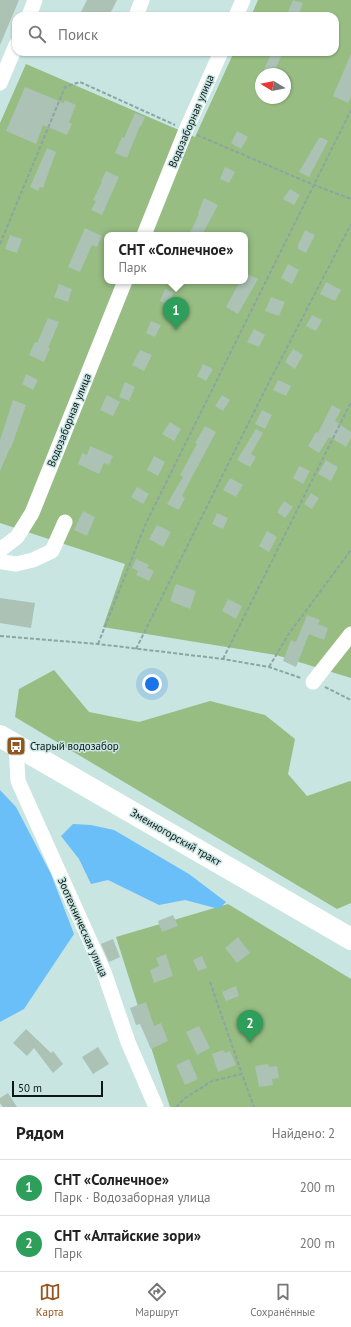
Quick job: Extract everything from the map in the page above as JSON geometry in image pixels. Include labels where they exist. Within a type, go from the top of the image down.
[{"type":"highway","name":"Змеиногорский тракт","points":[[8,741],[351,938]]},
{"type":"street","points":[[31,12],[36,0]]},
{"type":"street","points":[[138,12],[142,0]]},
{"type":"street","points":[[238,12],[243,0]]},
{"type":"street","points":[[2,75],[12,54]]},
{"type":"street","name":"Водозаборная улица","points":[[145,232],[186,130],[219,56]]},
{"type":"street","name":"Водозаборная улица","points":[[0,550],[17,537],[32,513],[124,284]]},
{"type":"street","points":[[0,559],[3,562],[16,564],[33,560],[52,551],[65,522]]},
{"type":"street","points":[[313,682],[351,634]]},
{"type":"street","name":"Зоотехническая улица","points":[[8,741],[18,781],[104,972],[128,1042],[156,1107]]},
{"type":"path","points":[[0,244],[65,87],[80,82],[186,130],[314,185],[351,199]]},
{"type":"path","points":[[98,644],[146,523],[351,110]]},
{"type":"path","points":[[136,649],[264,390],[351,224]]},
{"type":"path","points":[[223,659],[351,402]]},
{"type":"path","points":[[269,667],[288,635],[351,550]]},
{"type":"path","points":[[0,636],[98,644],[223,659],[269,667],[313,682],[351,700]]},
{"type":"path","points":[[210,982],[254,1107]]},
{"type":"path","points":[[176,1107],[185,1098],[212,1081],[242,1074]]},
{"type":"green space","points":[[258,0],[351,0],[351,678],[276,655],[103,627],[125,564],[0,523],[0,123],[26,64],[195,137],[232,56],[339,56],[339,12],[253,12]]},
{"type":"green space","points":[[54,670],[89,712],[139,722],[210,701],[265,715],[295,739],[288,774],[307,796],[350,781],[351,903],[337,909],[15,717],[19,689]]},
{"type":"green space","points":[[228,904],[351,979],[351,1107],[170,1107],[116,937]]},
{"type":"water","points":[[0,790],[16,807],[51,874],[74,934],[24,1009],[0,1022]]},
{"type":"water","points":[[73,824],[91,825],[114,830],[189,874],[226,902],[219,909],[185,900],[159,905],[108,880],[91,884],[79,859],[61,836]]},
{"type":"building","points":[[0,0],[19,0],[14,12],[12,12],[12,17],[0,45]]},
{"type":"building","points":[[87,0],[117,0],[111,12],[81,12]]},
{"type":"building","points":[[293,0],[303,3],[300,12],[288,12]]},
{"type":"building","points":[[351,54],[351,97],[348,103],[333,96]]},
{"type":"building","points":[[270,56],[281,56],[276,68],[265,68]]},
{"type":"building","points":[[25,87],[64,103],[65,100],[76,105],[69,122],[72,124],[67,135],[43,125],[36,144],[6,131]]},
{"type":"building","points":[[135,113],[145,117],[127,158],[115,153],[122,137],[124,138]]},
{"type":"building","points":[[237,131],[248,137],[241,149],[231,143]]},
{"type":"building","points":[[319,138],[323,138],[328,141],[309,177],[299,172]]},
{"type":"building","points":[[47,148],[56,152],[43,188],[40,187],[38,191],[30,187]]},
{"type":"building","points":[[225,167],[235,172],[229,183],[220,179]]},
{"type":"building","points":[[106,171],[119,177],[102,215],[91,210],[96,201],[93,200]]},
{"type":"building","points":[[290,189],[300,195],[294,205],[283,199]]},
{"type":"building","points":[[204,198],[218,205],[204,232],[190,232],[199,214],[198,213]]},
{"type":"building","points":[[85,228],[102,236],[97,247],[92,245],[80,272],[68,267]]},
{"type":"building","points":[[305,230],[315,235],[306,253],[298,249],[298,245]]},
{"type":"building","points":[[10,235],[22,239],[17,253],[5,249]]},
{"type":"building","points":[[288,264],[299,270],[292,284],[281,278]]},
{"type":"building","points":[[248,274],[258,279],[238,314],[226,307],[238,284],[248,284]]},
{"type":"building","points":[[326,282],[341,290],[335,301],[320,294]]},
{"type":"building","points":[[59,284],[72,289],[68,302],[54,297]]},
{"type":"building","points":[[165,289],[174,292],[169,305],[160,301]]},
{"type":"building","points":[[271,297],[285,302],[279,316],[265,311]]},
{"type":"building","points":[[312,315],[322,320],[316,331],[306,326]]},
{"type":"building","points":[[48,318],[59,322],[44,362],[29,355],[35,342],[37,343]]},
{"type":"building","points":[[151,321],[161,325],[155,337],[146,333]]},
{"type":"building","points":[[254,329],[265,335],[259,347],[247,342]]},
{"type":"building","points":[[293,349],[303,355],[295,369],[285,362]]},
{"type":"building","points":[[140,350],[152,355],[144,371],[132,365]]},
{"type":"building","points":[[203,364],[213,369],[206,381],[197,376]]},
{"type":"building","points":[[26,374],[38,380],[33,390],[22,384]]},
{"type":"building","points":[[278,380],[291,386],[286,396],[273,390]]},
{"type":"building","points":[[125,382],[135,387],[129,401],[119,397]]},
{"type":"building","points":[[107,395],[120,402],[113,416],[100,410]]},
{"type":"building","points":[[222,395],[230,400],[223,411],[215,406]]},
{"type":"building","points":[[13,400],[26,405],[11,448],[0,471],[0,440]]},
{"type":"building","points":[[332,405],[341,410],[335,421],[351,432],[351,438],[346,447],[329,437],[319,453],[308,446],[316,432],[318,433]]},
{"type":"building","points":[[262,410],[272,415],[265,429],[255,424]]},
{"type":"building","points":[[170,422],[181,429],[174,441],[162,434]]},
{"type":"building","points":[[205,426],[216,432],[182,496],[185,498],[179,510],[167,504],[183,477],[180,475]]},
{"type":"building","points":[[256,429],[263,433],[251,454],[256,457],[250,467],[237,460]]},
{"type":"building","points":[[90,446],[113,456],[109,465],[104,463],[99,474],[78,464],[82,453],[87,455]]},
{"type":"building","points":[[154,456],[165,462],[158,476],[147,470]]},
{"type":"building","points":[[326,460],[338,467],[331,481],[318,474]]},
{"type":"building","points":[[299,466],[310,471],[303,484],[293,478]]},
{"type":"building","points":[[230,478],[243,485],[236,497],[223,490]]},
{"type":"building","points":[[137,487],[149,494],[143,504],[131,497]]},
{"type":"building","points":[[311,493],[319,498],[312,509],[304,504]]},
{"type":"building","points":[[284,501],[293,507],[285,518],[277,512]]},
{"type":"building","points":[[83,511],[95,517],[87,536],[74,530]]},
{"type":"building","points":[[217,513],[228,518],[223,529],[212,524]]},
{"type":"building","points":[[157,525],[171,532],[163,547],[149,539]]},
{"type":"building","points":[[267,531],[277,537],[269,552],[259,546]]},
{"type":"building","points":[[136,559],[149,565],[147,568],[154,571],[149,581],[136,575],[138,571],[132,568]]},
{"type":"building","points":[[176,584],[196,591],[190,609],[170,601]]},
{"type":"building","points":[[0,598],[35,603],[31,628],[0,623]]},
{"type":"building","points":[[228,599],[242,606],[236,619],[222,611]]},
{"type":"building","points":[[307,615],[320,620],[318,624],[328,628],[324,640],[309,634],[296,667],[283,661],[291,640],[296,642]]},
{"type":"building","points":[[173,915],[178,926],[162,932],[158,921]]},
{"type":"building","points":[[238,937],[250,953],[237,963],[225,948]]},
{"type":"building","points":[[113,939],[120,957],[109,962],[101,944]]},
{"type":"building","points":[[166,954],[173,976],[154,983],[150,970],[159,966],[156,958]]},
{"type":"building","points":[[202,956],[207,968],[198,971],[193,960]]},
{"type":"building","points":[[236,986],[239,996],[226,1001],[222,992]]},
{"type":"building","points":[[146,1002],[154,1026],[161,1023],[168,1041],[151,1049],[140,1024],[136,1025],[130,1008]]},
{"type":"building","points":[[199,1026],[210,1048],[197,1055],[186,1032]]},
{"type":"building","points":[[26,1029],[51,1053],[53,1051],[63,1064],[53,1073],[34,1048],[27,1056],[13,1043]]},
{"type":"building","points":[[98,1047],[109,1064],[93,1074],[82,1057]]},
{"type":"building","points":[[223,1050],[225,1053],[230,1051],[236,1065],[218,1072],[212,1054]]},
{"type":"building","points":[[189,1059],[198,1079],[185,1085],[176,1065]]},
{"type":"building","points":[[268,1064],[269,1067],[277,1066],[279,1078],[272,1079],[273,1085],[259,1087],[255,1066]]},
{"type":"building","points":[[8,1093],[17,1107],[3,1107],[0,1103],[0,1098]]},
{"type":"place","name":"СНТ «Солнечное»","points":[[176,330]]},
{"type":"place","name":"Старый водозабор","points":[[16,746]]},
{"type":"place","name":"СНТ «Алтайские зори»","points":[[250,1043]]}]
